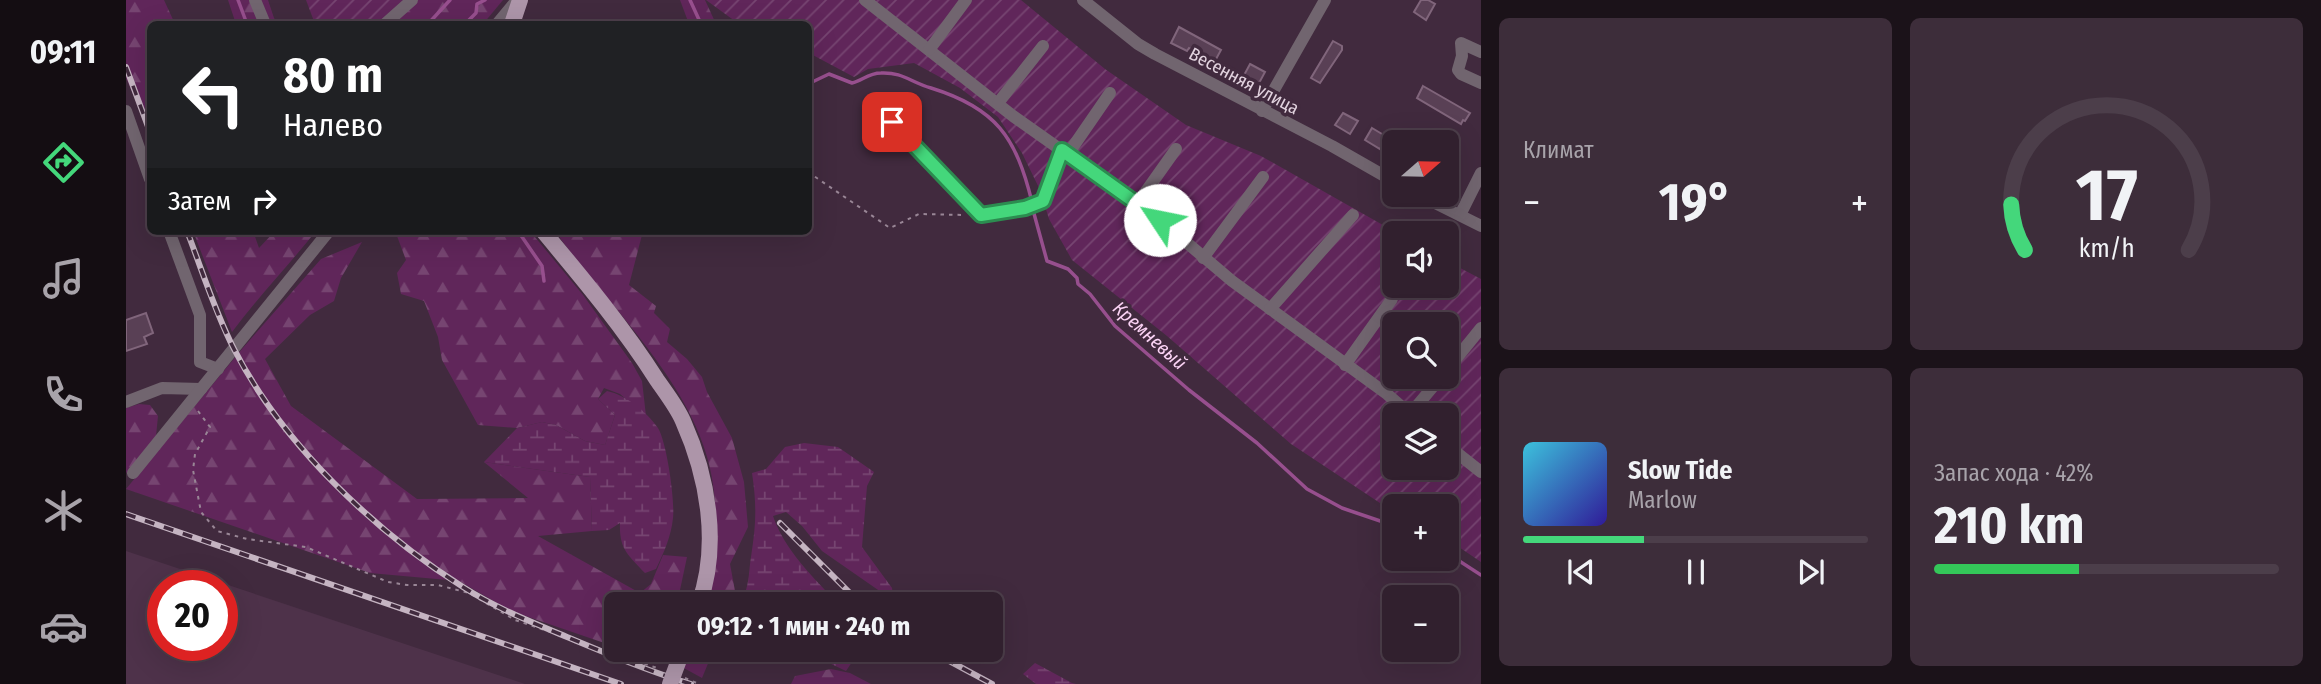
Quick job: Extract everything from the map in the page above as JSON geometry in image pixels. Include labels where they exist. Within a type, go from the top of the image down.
[{"type":"main road","points":[[513,21],[518,0]]},
{"type":"main road","points":[[546,235],[642,356],[683,420],[706,491],[710,539],[703,592]]},
{"type":"street","points":[[255,0],[264,21]]},
{"type":"street","points":[[388,21],[412,0]]},
{"type":"street","points":[[500,21],[518,0]]},
{"type":"street","points":[[865,0],[998,103],[1160,220],[1203,258],[1395,403]]},
{"type":"street","points":[[929,50],[966,0]]},
{"type":"street","name":"Весенняя улица","points":[[1083,0],[1138,44],[1382,175]]},
{"type":"street","points":[[1262,111],[1325,0]]},
{"type":"street","points":[[1481,52],[1461,43],[1462,57],[1458,70],[1481,83]]},
{"type":"street","points":[[998,103],[1043,46]]},
{"type":"street","points":[[882,111],[981,215],[1025,208],[1043,201],[1065,152],[1110,93]]},
{"type":"street","points":[[126,110],[147,170]]},
{"type":"street","points":[[1137,204],[1176,149]]},
{"type":"street","points":[[1460,215],[1481,173]]},
{"type":"street","points":[[1203,258],[1263,177]]},
{"type":"street","points":[[1444,207],[1481,226]]},
{"type":"street","points":[[1270,309],[1353,215]]},
{"type":"street","points":[[170,235],[200,315],[200,362],[218,369]]},
{"type":"street","points":[[133,473],[327,235]]},
{"type":"street","points":[[1345,365],[1392,299]]},
{"type":"street","points":[[1459,355],[1481,328]]},
{"type":"street","points":[[126,402],[162,388],[201,389]]},
{"type":"street","points":[[1419,403],[1431,389]]},
{"type":"street","points":[[1459,454],[1481,471]]},
{"type":"path","points":[[812,175],[890,228],[919,214],[981,215]]},
{"type":"path","points":[[190,403],[211,427],[195,454],[193,470],[201,512],[217,531],[247,539],[306,547],[388,582],[438,585],[469,593],[515,620],[672,677],[699,684]]},
{"type":"shaded area","points":[[126,551],[183,570],[147,570],[147,661],[238,661],[238,588],[525,684],[126,684]]},
{"type":"green space","points":[[126,0],[164,0],[174,21],[147,21],[147,126],[126,78]]},
{"type":"green space","points":[[228,0],[268,0],[276,21],[235,21]]},
{"type":"green space","points":[[306,0],[392,0],[370,21],[314,21]]},
{"type":"green space","points":[[387,0],[503,0],[486,21],[362,21]]},
{"type":"green space","points":[[680,0],[705,0],[715,21],[688,21]]},
{"type":"green space","points":[[706,0],[1021,0],[1105,69],[1186,125],[1261,156],[1382,225],[1382,298],[1459,298],[1459,267],[1481,279],[1481,562],[1459,547],[1459,494],[1382,494],[1382,504],[1291,444],[1167,336],[1072,260],[1049,219],[1040,190],[1022,153],[998,117],[960,88],[914,63],[868,69],[854,77],[812,55],[812,21],[735,21]]},
{"type":"green space","points":[[195,235],[254,235],[259,248],[271,235],[313,235],[252,306],[232,332]]},
{"type":"green space","points":[[533,235],[583,295],[632,363],[642,381],[646,416],[620,394],[604,388],[598,399],[615,415],[605,445],[585,441],[556,425],[542,422],[517,428],[478,425],[442,360],[438,337],[424,301],[401,294],[397,273],[406,260],[397,236]]},
{"type":"green space","points":[[558,235],[642,235],[629,285],[656,306],[654,313],[670,329],[667,342],[687,359],[702,377],[707,392],[732,438],[744,482],[748,527],[730,564],[735,592],[706,592],[715,520],[714,492],[707,455],[693,420],[674,386],[627,321]]},
{"type":"green space","points":[[362,242],[341,278],[334,301],[310,315],[265,359],[291,406],[417,499],[528,498],[484,462],[590,477],[592,531],[538,536],[638,592],[604,592],[604,643],[511,611],[459,581],[370,573],[126,489],[321,259]]},
{"type":"green space","points":[[607,391],[629,400],[653,422],[661,435],[667,459],[673,499],[672,525],[656,569],[645,573],[623,546],[620,523],[609,530],[592,531],[590,477],[484,462],[517,428],[542,422],[556,425],[585,441],[605,445],[615,415],[598,399]]},
{"type":"green space","points":[[139,404],[150,405],[158,416],[156,436],[126,473],[126,408]]},
{"type":"green space","points":[[804,443],[838,447],[874,472],[867,486],[862,547],[893,592],[881,592],[822,551],[802,526],[786,512],[773,516],[784,540],[827,592],[745,592],[755,525],[752,473],[766,469],[785,447]]},
{"type":"green space","points":[[663,555],[687,557],[680,592],[641,592],[651,584]]},
{"type":"green space","points":[[684,662],[709,662],[702,678],[682,667]]},
{"type":"green space","points":[[827,662],[852,662],[846,671]]},
{"type":"green space","points":[[1035,663],[1076,684],[1036,684],[1023,674]]},
{"type":"green space","points":[[831,669],[850,673],[871,684],[791,684],[795,676]]},
{"type":"building","points":[[1421,0],[1435,4],[1426,20],[1414,12]]},
{"type":"building","points":[[1179,27],[1221,50],[1215,61],[1189,48],[1187,51],[1171,43]]},
{"type":"building","points":[[1333,41],[1342,46],[1342,50],[1320,83],[1311,78]]},
{"type":"building","points":[[1250,64],[1265,72],[1258,85],[1243,77]]},
{"type":"building","points":[[1423,86],[1470,113],[1465,121],[1461,124],[1417,98]]},
{"type":"building","points":[[1343,113],[1358,121],[1350,134],[1335,125]]},
{"type":"building","points":[[1372,128],[1382,134],[1380,149],[1365,140]]},
{"type":"building","points":[[146,313],[153,333],[144,337],[147,344],[126,351],[126,320]]},
{"type":"waterway","name":"Кремневый","points":[[238,0],[246,21]]},
{"type":"waterway","name":"Кремневый","points":[[431,21],[450,0]]},
{"type":"waterway","points":[[468,21],[476,13],[477,4],[485,0]]},
{"type":"waterway","name":"Кремневый","points":[[690,0],[700,21]]},
{"type":"waterway","name":"Кремневый","points":[[812,82],[829,74],[852,83],[872,74],[889,73],[972,105],[1000,128],[1010,143],[1019,160],[1032,202]]},
{"type":"waterway","name":"Кремневый","points":[[1033,210],[1047,261],[1068,269],[1115,326],[1189,390],[1257,443],[1307,489],[1342,508],[1382,522]]},
{"type":"waterway","points":[[521,235],[542,266],[544,281]]},
{"type":"waterway","name":"Кремневый","points":[[1459,561],[1481,575]]},
{"type":"railway","points":[[126,67],[147,124]]},
{"type":"railway","points":[[189,235],[221,320],[254,384],[304,451],[364,512],[430,565],[488,602],[613,656],[691,684]]},
{"type":"railway","points":[[126,514],[621,684]]},
{"type":"railway","points":[[780,523],[849,592]]},
{"type":"railway","points":[[951,662],[992,684]]},
{"type":"route","points":[[892,122],[981,215],[1025,208],[1043,201],[1062,150],[1160,220]]}]
